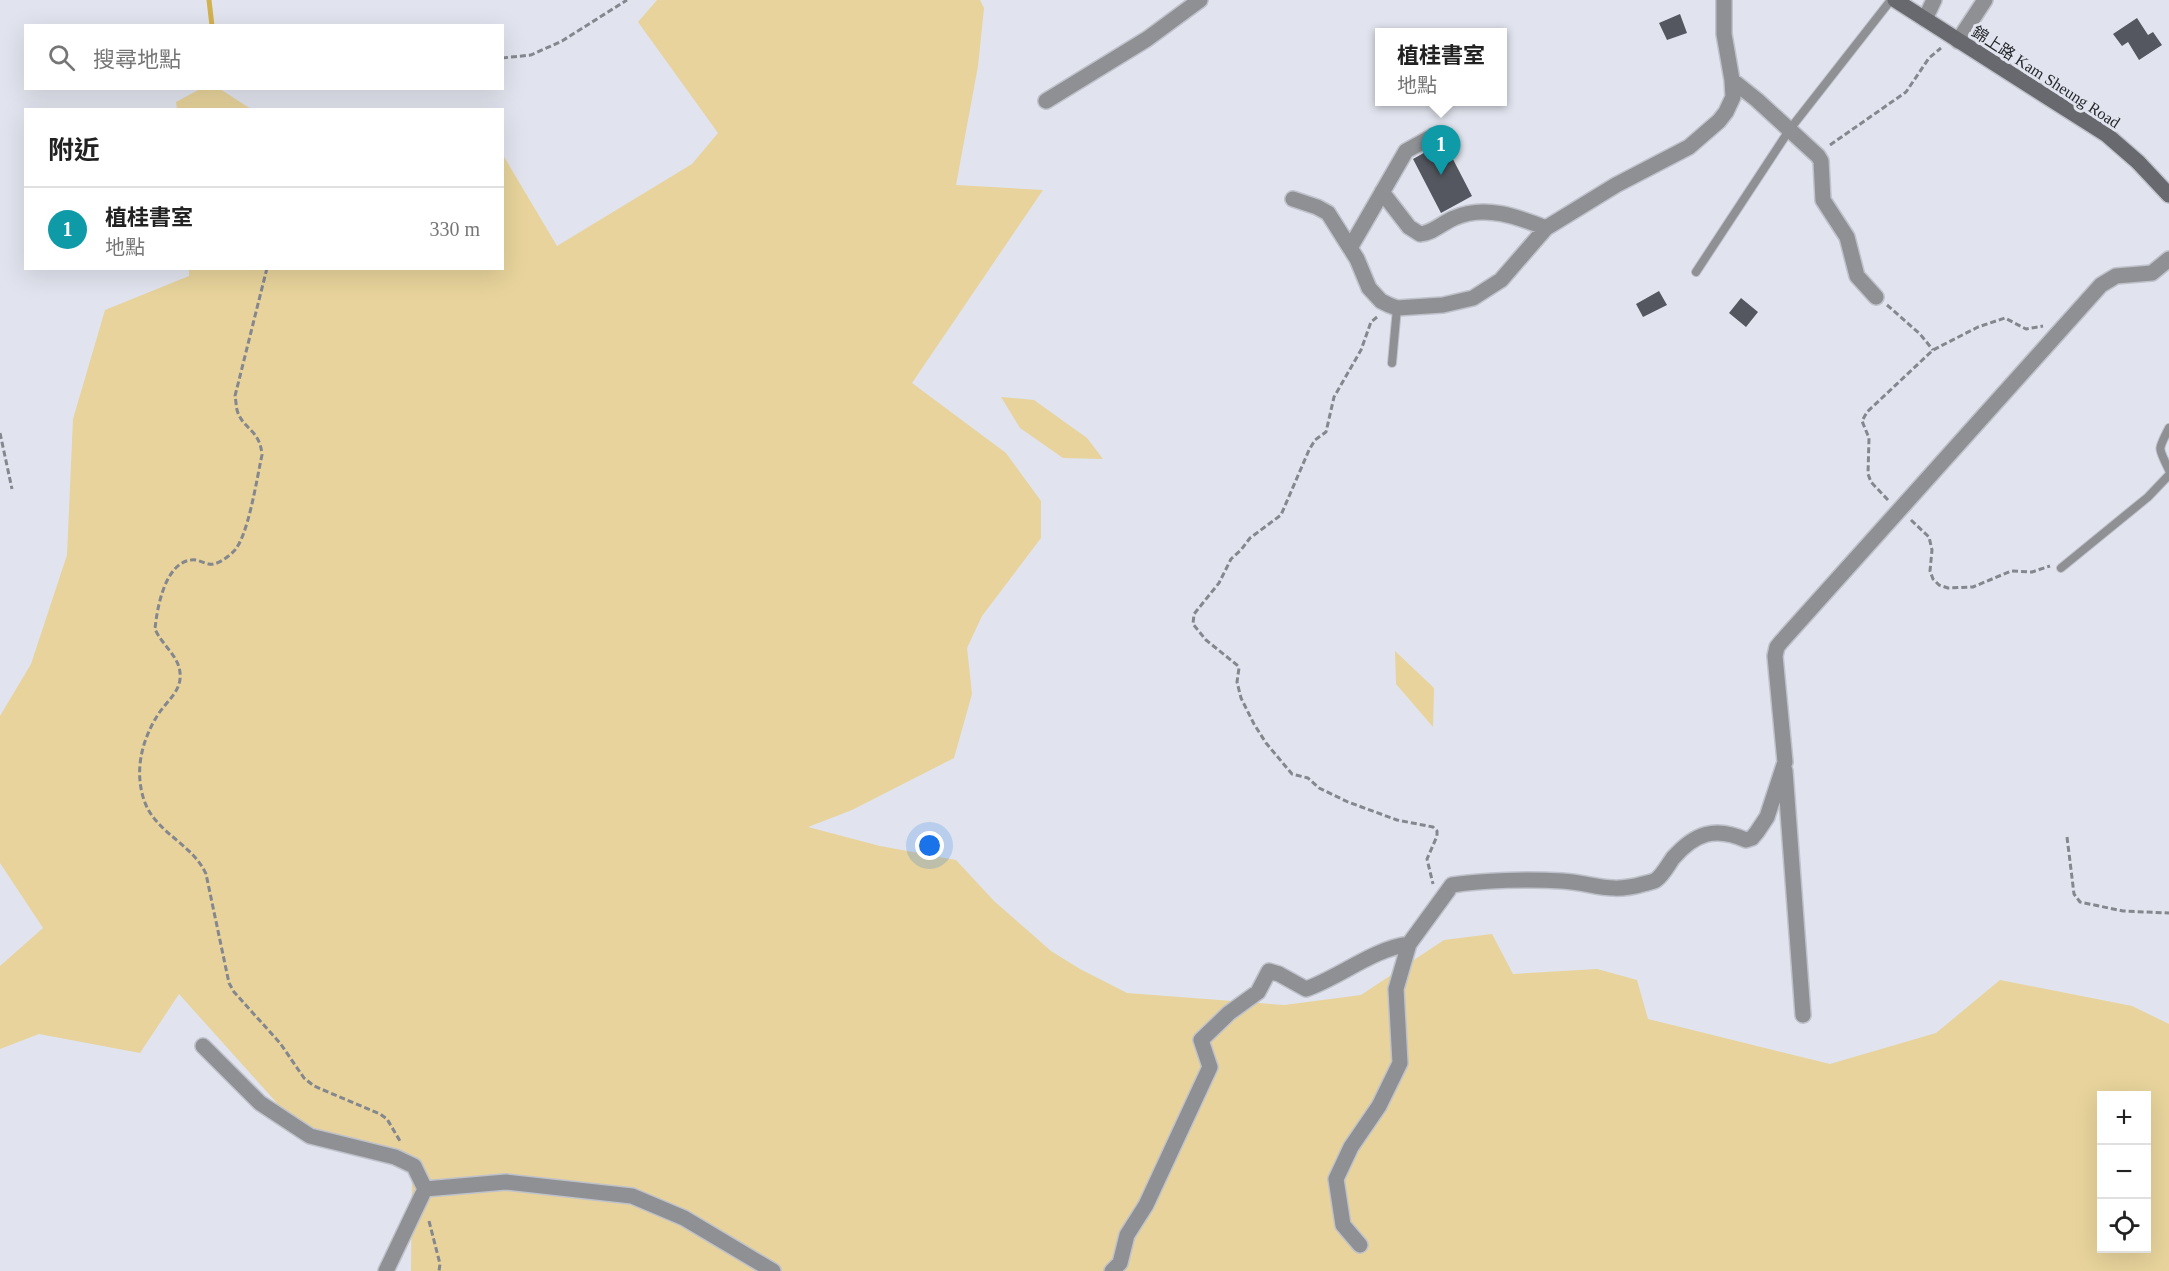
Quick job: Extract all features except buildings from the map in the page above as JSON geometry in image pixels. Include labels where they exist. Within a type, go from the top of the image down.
[{"type":"main road","name":"錦上路 Kam Sheung Road","points":[[1893,0],[2008,70],[2107,135],[2138,162],[2169,195]]},
{"type":"street","points":[[1046,101],[1146,39],[1200,0]]},
{"type":"street","points":[[1293,199],[1328,213],[1350,248],[1369,288],[1381,301],[1396,310],[1443,305],[1473,298],[1501,280],[1546,228],[1616,185],[1689,147],[1719,121],[1733,97],[1724,34],[1724,0]]},
{"type":"street","points":[[1925,19],[1934,0]]},
{"type":"street","points":[[1956,39],[1985,0]]},
{"type":"street","points":[[1732,80],[1790,129],[1821,161],[1823,200],[1847,237],[1857,276],[1876,297]]},
{"type":"street","points":[[1350,248],[1406,151],[1433,136]]},
{"type":"street","points":[[1382,192],[1409,227],[1420,234],[1430,232],[1454,218],[1481,212],[1522,219],[1546,228]]},
{"type":"street","points":[[1803,1015],[1775,656],[1777,647],[2101,285],[2116,276],[2152,273],[2169,259]]},
{"type":"street","points":[[1360,1245],[1343,1225],[1336,1179],[1351,1147],[1379,1106],[1400,1063],[1396,989],[1409,944],[1452,885],[1469,882],[1561,881],[1605,889],[1632,888],[1656,880],[1675,856],[1699,836],[1723,832],[1746,840],[1752,838],[1767,817],[1785,762]]},
{"type":"street","points":[[1112,1271],[1120,1263],[1127,1235],[1146,1205],[1210,1067],[1201,1040],[1229,1013],[1258,992],[1269,971],[1306,989],[1324,983],[1394,946],[1409,944]]},
{"type":"street","points":[[203,1046],[260,1103],[310,1136],[395,1157],[414,1166],[425,1189]]},
{"type":"street","points":[[425,1189],[506,1182],[632,1196],[684,1218],[773,1271]]},
{"type":"street","points":[[386,1271],[425,1189]]},
{"type":"lane","points":[[1696,272],[1790,129],[1893,0]]},
{"type":"lane","points":[[1392,363],[1396,310]]},
{"type":"lane","points":[[2169,428],[2160,446],[2161,455],[2169,470]]},
{"type":"lane","points":[[2061,568],[2148,497],[2169,475]]},
{"type":"path","points":[[504,58],[531,55],[562,41],[627,0]]},
{"type":"path","points":[[1821,161],[1823,151],[1827,147],[1906,92],[1929,58],[1956,39]]},
{"type":"path","points":[[267,270],[236,396],[237,410],[242,421],[257,435],[262,445],[262,455],[245,532],[234,552],[217,563],[210,565],[193,559],[186,561],[167,579],[155,629],[176,660],[180,672],[180,684],[146,735],[140,759],[140,781],[144,802],[152,817],[195,855],[202,865],[206,874],[229,983],[234,992],[265,1024],[304,1078],[314,1086],[387,1119],[414,1166]]},
{"type":"path","points":[[1876,297],[1920,333],[1933,350]]},
{"type":"path","points":[[1396,310],[1378,316],[1371,322],[1361,350],[1334,398],[1326,432],[1315,440],[1309,450],[1281,515],[1250,538],[1231,559],[1219,583],[1193,618],[1195,628],[1239,668],[1237,682],[1241,698],[1254,724],[1266,743],[1293,774],[1308,778],[1319,788],[1348,802],[1396,820],[1433,827],[1437,831],[1427,859],[1435,890],[1444,896]]},
{"type":"path","points":[[0,433],[12,489]]},
{"type":"path","points":[[2067,837],[2074,894],[2080,902],[2123,911],[2169,913]]},
{"type":"path","points":[[429,1220],[440,1264],[439,1271]]},
{"type":"shaded area","points":[[657,0],[980,0],[984,8],[978,66],[956,185],[1043,190],[912,383],[1006,453],[1041,501],[1041,538],[982,616],[967,648],[972,694],[954,758],[852,810],[808,827],[880,846],[956,860],[994,901],[1051,951],[1127,993],[1284,1005],[1361,995],[1444,940],[1492,934],[1513,974],[1597,969],[1637,980],[1648,1019],[1830,1064],[1936,1033],[2000,980],[2132,1006],[2169,1024],[2169,1271],[411,1271],[412,1173],[293,1121],[179,994],[140,1053],[39,1034],[0,1049],[0,966],[43,928],[0,863],[0,716],[31,664],[67,555],[73,419],[105,310],[189,276],[189,270],[504,270],[504,157],[557,246],[692,164],[718,133],[638,22]]},
{"type":"shaded area","points":[[198,90],[222,90],[249,108],[177,108],[176,102]]},
{"type":"shaded area","points":[[1001,397],[1034,400],[1087,438],[1103,459],[1063,458],[1020,428]]},
{"type":"shaded area","points":[[1395,651],[1434,688],[1433,727],[1396,684]]},
{"type":"waterway","points":[[209,0],[212,24]]},
{"type":"place","name":"植桂書室","points":[[1441,175]]}]
